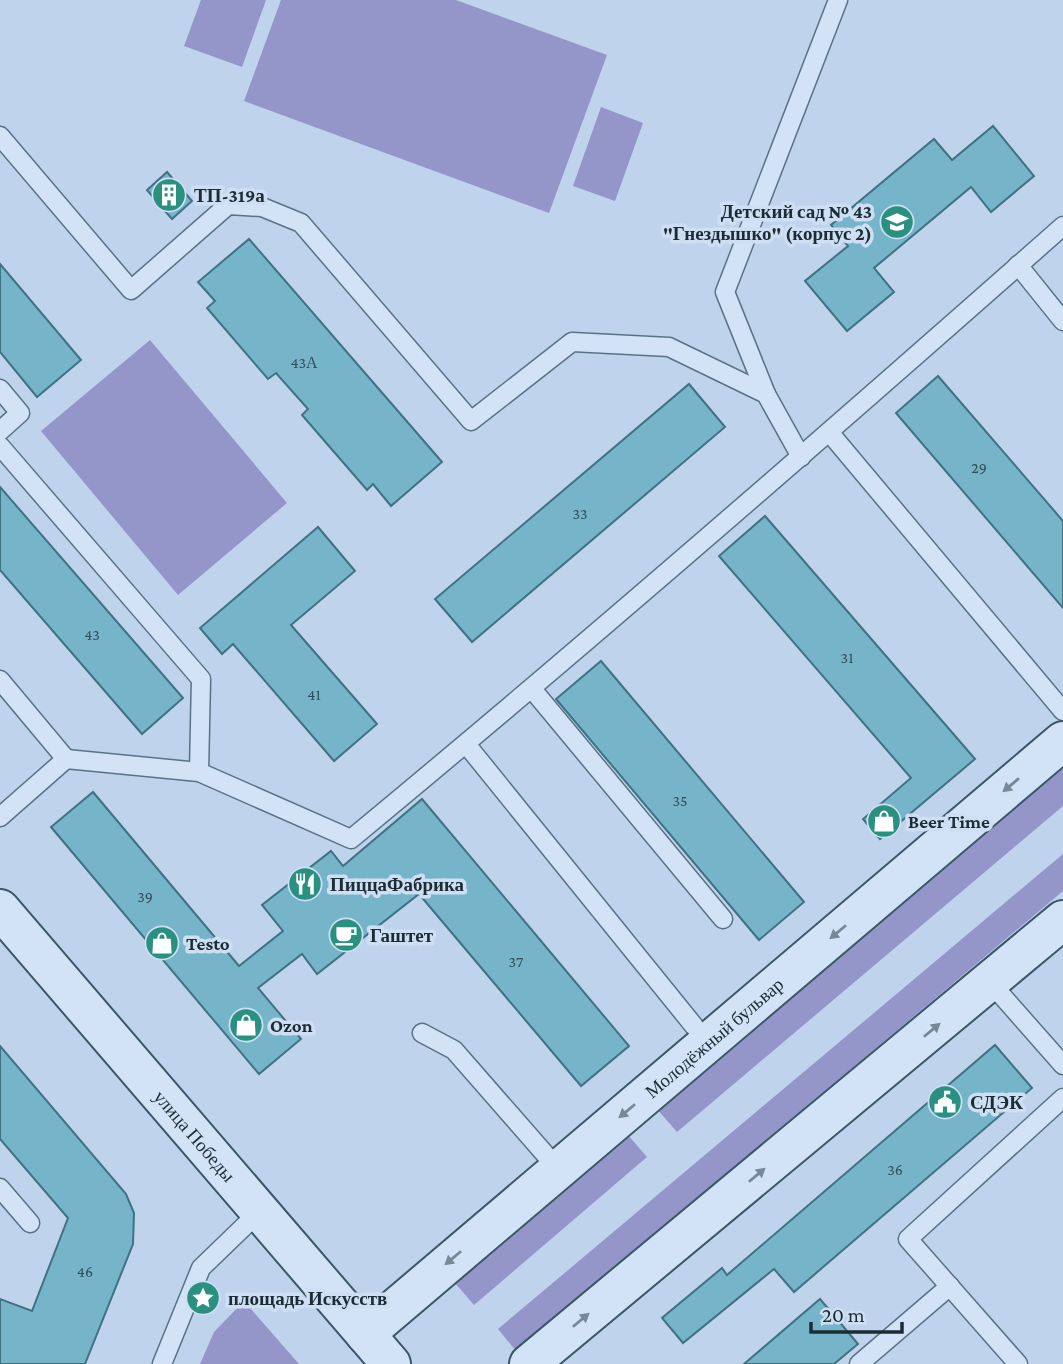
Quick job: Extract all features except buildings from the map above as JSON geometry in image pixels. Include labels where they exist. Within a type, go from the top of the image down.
[{"type":"main road","name":"Молодёжный бульвар","points":[[365,1334],[1063,741]]},
{"type":"main road","name":"улица Победы","points":[[0,909],[391,1364]]},
{"type":"main road","points":[[529,1364],[1063,920]]},
{"type":"lane","points":[[801,457],[766,394],[725,292],[838,0]]},
{"type":"lane","points":[[0,136],[131,290],[228,205],[262,207],[301,223],[471,421],[572,342],[669,347],[766,394]]},
{"type":"lane","points":[[0,680],[66,759],[199,772],[351,839],[801,457],[1063,226]]},
{"type":"lane","points":[[1018,265],[1063,321]]},
{"type":"lane","points":[[0,389],[20,413],[0,431]]},
{"type":"lane","points":[[829,432],[1063,711]]},
{"type":"lane","points":[[0,446],[201,679],[199,772]]},
{"type":"lane","points":[[532,688],[723,919]]},
{"type":"lane","points":[[466,744],[694,1026]]},
{"type":"lane","points":[[0,817],[66,759]]},
{"type":"lane","points":[[990,982],[1063,1065]]},
{"type":"lane","points":[[422,1033],[454,1050],[558,1170]]},
{"type":"lane","points":[[1018,1364],[908,1239],[1063,1098]]},
{"type":"lane","points":[[0,1188],[30,1223]]},
{"type":"lane","points":[[162,1364],[201,1268],[259,1212]]},
{"type":"lane","points":[[859,1364],[950,1286]]},
{"type":"shaded area","points":[[201,0],[266,0],[242,67],[184,46]]},
{"type":"shaded area","points":[[281,0],[456,0],[607,55],[549,213],[244,101]]},
{"type":"shaded area","points":[[601,107],[643,123],[615,201],[573,186]]},
{"type":"shaded area","points":[[150,340],[287,503],[178,595],[41,431]]},
{"type":"shaded area","points":[[1063,766],[1063,806],[677,1132],[657,1109]]},
{"type":"shaded area","points":[[1063,854],[1063,891],[516,1351],[498,1329]]},
{"type":"shaded area","points":[[628,1135],[647,1157],[474,1305],[455,1283]]},
{"type":"shaded area","points":[[244,1301],[299,1364],[200,1364],[214,1332]]},
{"type":"place","name":"ТП-319а","points":[[169,195]]},
{"type":"place","name":"Детский сад № 43 \"Гнездышко\" (корпус 2)","points":[[897,222]]},
{"type":"place","name":"Beer Time","points":[[884,821]]},
{"type":"place","name":"ПиццаФабрика","points":[[305,884]]},
{"type":"place","name":"Гаштет","points":[[346,935]]},
{"type":"place","name":"Testo","points":[[162,943]]},
{"type":"place","name":"Ozon","points":[[246,1025]]},
{"type":"place","name":"СДЭК","points":[[945,1102]]},
{"type":"place","name":"площадь Искусств","points":[[203,1298]]}]
